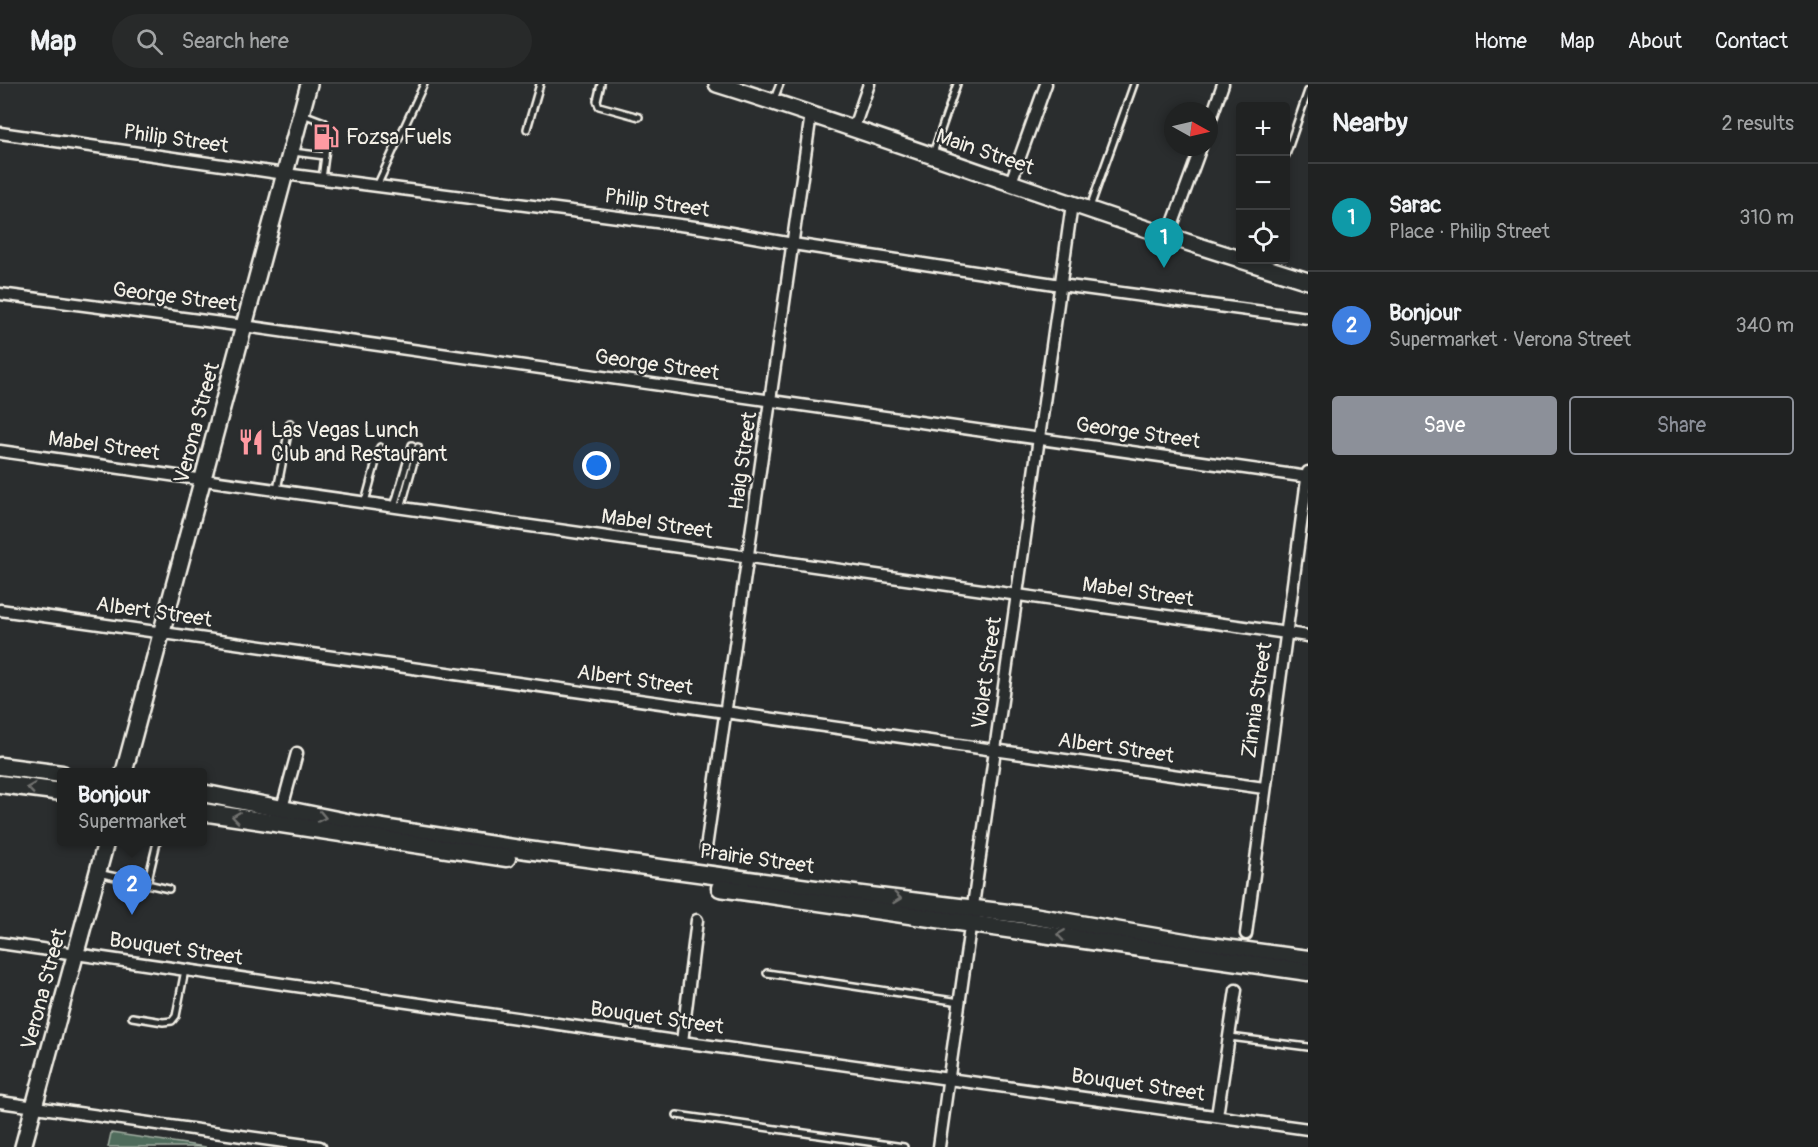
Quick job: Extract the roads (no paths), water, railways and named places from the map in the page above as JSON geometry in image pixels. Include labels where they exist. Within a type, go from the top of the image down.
[{"type":"main road","name":"Verona Street","points":[[125,768],[309,84]]},
{"type":"main road","name":"Main Street","points":[[720,85],[774,101],[1168,237],[1236,258]]},
{"type":"main road","name":"Main Street","points":[[1256,264],[1308,281]]},
{"type":"main road","points":[[0,766],[57,773]]},
{"type":"main road","points":[[0,784],[57,791]]},
{"type":"main road","name":"Prairie Street","points":[[207,794],[378,828],[838,892],[1308,972]]},
{"type":"main road","name":"Prairie Street","points":[[207,813],[492,856],[972,915],[1033,916],[1202,945],[1308,959]]},
{"type":"main road","name":"Verona Street","points":[[23,1147],[105,846]]},
{"type":"street","points":[[853,130],[869,84]]},
{"type":"street","points":[[1011,182],[1046,84]]},
{"type":"street","points":[[1217,102],[1223,84]]},
{"type":"street","name":"Haig Street","points":[[706,848],[811,114]]},
{"type":"street","name":"Philip Street","points":[[0,133],[285,174],[703,228],[1061,285],[1308,318]]},
{"type":"street","points":[[1168,237],[1198,156]]},
{"type":"street","name":"Violet Street","points":[[939,1147],[1072,204]]},
{"type":"street","name":"George Street","points":[[0,294],[244,326],[1308,477]]},
{"type":"street","name":"Mabel Street","points":[[0,451],[1308,636]]},
{"type":"street","name":"Zinnia Street","points":[[1246,934],[1286,633],[1302,555],[1308,471]]},
{"type":"street","name":"Albert Street","points":[[0,610],[1264,788]]},
{"type":"street","points":[[282,808],[297,753]]},
{"type":"street","points":[[682,1042],[697,920]]},
{"type":"street","name":"Bouquet Street","points":[[0,943],[682,1042],[1308,1128]]},
{"type":"street","points":[[1217,1116],[1236,990]]},
{"type":"street","points":[[0,1102],[320,1147]]},
{"type":"lane","points":[[376,186],[424,84]]},
{"type":"lane","points":[[526,129],[540,84]]},
{"type":"lane","points":[[601,84],[597,101],[599,106],[639,117]]},
{"type":"lane","points":[[774,101],[780,84]]},
{"type":"lane","points":[[932,156],[957,84]]},
{"type":"lane","points":[[1089,210],[1134,84]]},
{"type":"lane","points":[[1290,143],[1308,92]]},
{"type":"lane","points":[[302,113],[328,126]]},
{"type":"lane","points":[[322,179],[326,148]]},
{"type":"lane","points":[[291,152],[325,156]]},
{"type":"lane","points":[[277,490],[290,423]]},
{"type":"lane","points":[[398,507],[415,446]]},
{"type":"lane","points":[[365,502],[380,447]]},
{"type":"lane","points":[[147,884],[155,846]]},
{"type":"lane","points":[[97,873],[169,890]]},
{"type":"lane","points":[[132,1017],[172,1021],[176,1016],[185,970]]},
{"type":"lane","points":[[767,973],[960,1002]]},
{"type":"lane","points":[[1230,1037],[1308,1047]]},
{"type":"lane","points":[[677,1115],[904,1147]]},
{"type":"place","name":"Fozsa Fuels","points":[[326,137]]},
{"type":"place","name":"Sarac","points":[[1164,268]]},
{"type":"place","name":"Las Vegas Lunch Club and Restaurant","points":[[251,442]]},
{"type":"place","name":"Bonjour","points":[[132,915]]}]
